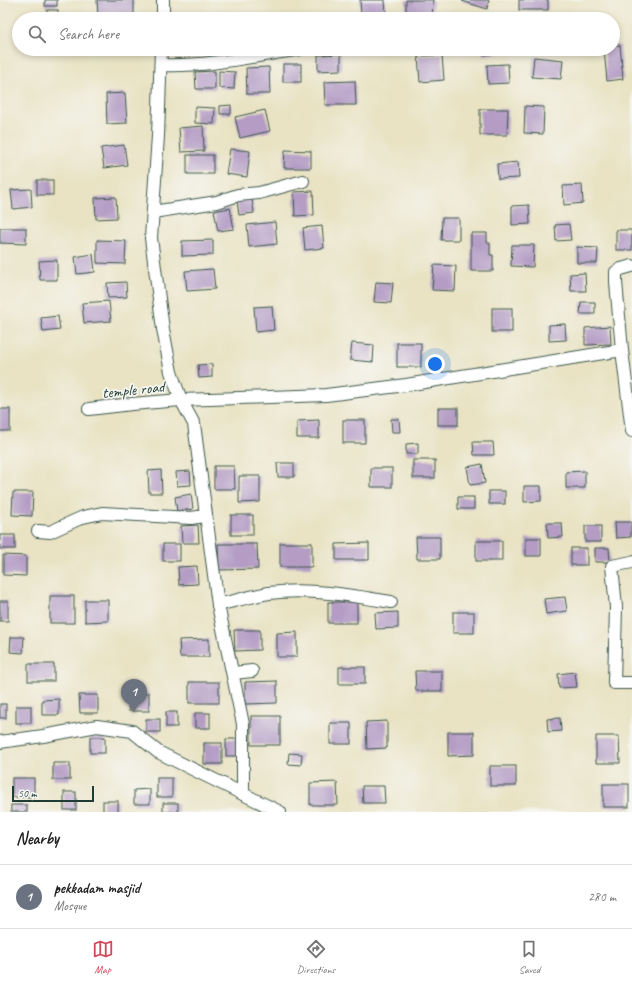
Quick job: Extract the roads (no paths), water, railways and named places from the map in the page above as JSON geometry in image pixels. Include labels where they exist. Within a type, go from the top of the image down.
[{"type":"street","points":[[163,0],[163,12]]},
{"type":"street","points":[[161,56],[151,238],[163,329],[171,372],[181,400],[194,424],[218,605],[243,724],[243,794]]},
{"type":"street","points":[[161,65],[197,65],[257,56]]},
{"type":"street","points":[[153,212],[217,202],[238,195],[258,193],[303,181]]},
{"type":"street","points":[[632,266],[616,272],[622,350],[632,431]]},
{"type":"street","name":"temple road","points":[[89,409],[181,400],[333,394],[476,375],[622,350]]},
{"type":"street","points":[[38,531],[50,532],[83,517],[102,513],[190,518],[205,516]]},
{"type":"street","points":[[632,562],[612,566],[616,607],[614,683],[632,683]]},
{"type":"street","points":[[218,605],[269,593],[312,591],[347,594],[391,602]]},
{"type":"street","points":[[233,673],[252,671]]},
{"type":"street","points":[[0,742],[44,736],[97,726],[132,731],[158,752],[280,812]]},
{"type":"place","name":"pekkadam masjid","points":[[134,712]]}]
